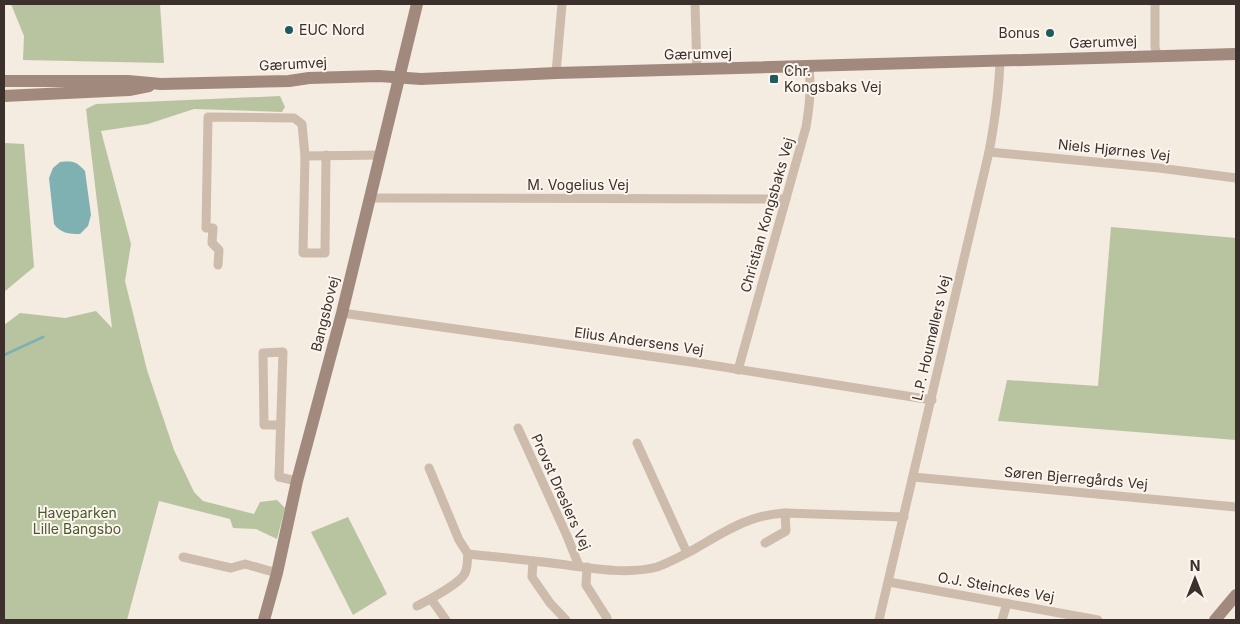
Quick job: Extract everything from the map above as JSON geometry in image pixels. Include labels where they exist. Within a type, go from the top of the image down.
[{"type":"main road","name":"Bangsbovej","points":[[264,620],[277,573],[297,481],[342,313],[418,4]]},
{"type":"main road","name":"Gærumvej","points":[[4,81],[128,80],[161,84],[359,76],[421,79],[556,73],[1236,54]]},
{"type":"main road","name":"Gærumvej","points":[[4,96],[129,90],[161,84]]},
{"type":"main road","points":[[1215,620],[1236,595]]},
{"type":"street","points":[[556,73],[562,4]]},
{"type":"street","points":[[695,4],[697,69]]},
{"type":"street","points":[[1155,4],[1155,47],[1157,55]]},
{"type":"street","name":"L.P. Houmøllers Vej","points":[[879,620],[932,400],[988,152],[996,111],[1000,60]]},
{"type":"street","name":"Christian Kongsbaks Vej","points":[[738,370],[808,119],[811,86],[809,66]]},
{"type":"street","points":[[218,264],[219,250],[212,244],[212,228],[206,228],[208,117],[294,118],[302,124],[305,156],[304,253],[325,253],[326,155]]},
{"type":"street","name":"Niels Hjørnes Vej","points":[[988,152],[1159,168],[1236,178]]},
{"type":"street","points":[[305,156],[381,155]]},
{"type":"street","name":"M. Vogelius Vej","points":[[370,198],[786,199]]},
{"type":"street","name":"Elius Andersens Vej","points":[[342,313],[932,400]]},
{"type":"street","points":[[280,425],[264,425],[263,353],[283,352],[279,476],[297,481]]},
{"type":"street","name":"Provst Dreslers Vej","points":[[518,428],[583,567],[586,585],[607,618]]},
{"type":"street","points":[[637,443],[687,553]]},
{"type":"street","points":[[417,606],[462,578],[466,572],[468,554],[459,540],[429,468]]},
{"type":"street","name":"Søren Bjerregårds Vej","points":[[913,477],[1236,507]]},
{"type":"street","points":[[765,543],[786,531],[785,513]]},
{"type":"street","name":"Provst Dreslers Vej","points":[[468,554],[626,571],[643,570],[674,560],[734,526],[772,514],[904,517]]},
{"type":"street","points":[[183,557],[230,568],[245,564],[277,573]]},
{"type":"street","points":[[533,561],[532,577],[566,620]]},
{"type":"street","name":"O.J. Steinckes Vej","points":[[889,582],[1098,620]]},
{"type":"street","points":[[431,598],[446,620]]},
{"type":"street","points":[[1002,620],[1006,603]]},
{"type":"green space","points":[[11,4],[160,4],[164,63],[23,60],[24,36]]},
{"type":"green space","name":"Haveparken Lille Bangsbo","points":[[280,96],[285,107],[282,112],[194,109],[148,124],[101,131],[131,244],[125,281],[147,370],[174,450],[194,492],[203,501],[254,514],[260,502],[277,500],[285,508],[277,539],[256,529],[233,528],[230,519],[159,501],[127,620],[4,620],[4,325],[20,313],[65,318],[96,311],[112,328],[86,109],[96,104]]},
{"type":"green space","points":[[4,143],[24,144],[34,267],[4,292]]},
{"type":"green space","points":[[1111,227],[1236,238],[1236,440],[998,421],[1007,380],[1098,386]]},
{"type":"green space","points":[[348,517],[387,594],[353,615],[311,532]]},
{"type":"water","points":[[60,162],[74,162],[85,171],[91,215],[88,226],[80,234],[65,232],[54,224],[49,178],[53,168]]},
{"type":"waterway","points":[[4,355],[43,337]]},
{"type":"place","name":"EUC Nord","points":[[289,30]]},
{"type":"place","name":"Bonus","points":[[1050,33]]},
{"type":"place","name":"Chr. Kongsbaks Vej","points":[[774,79]]}]
